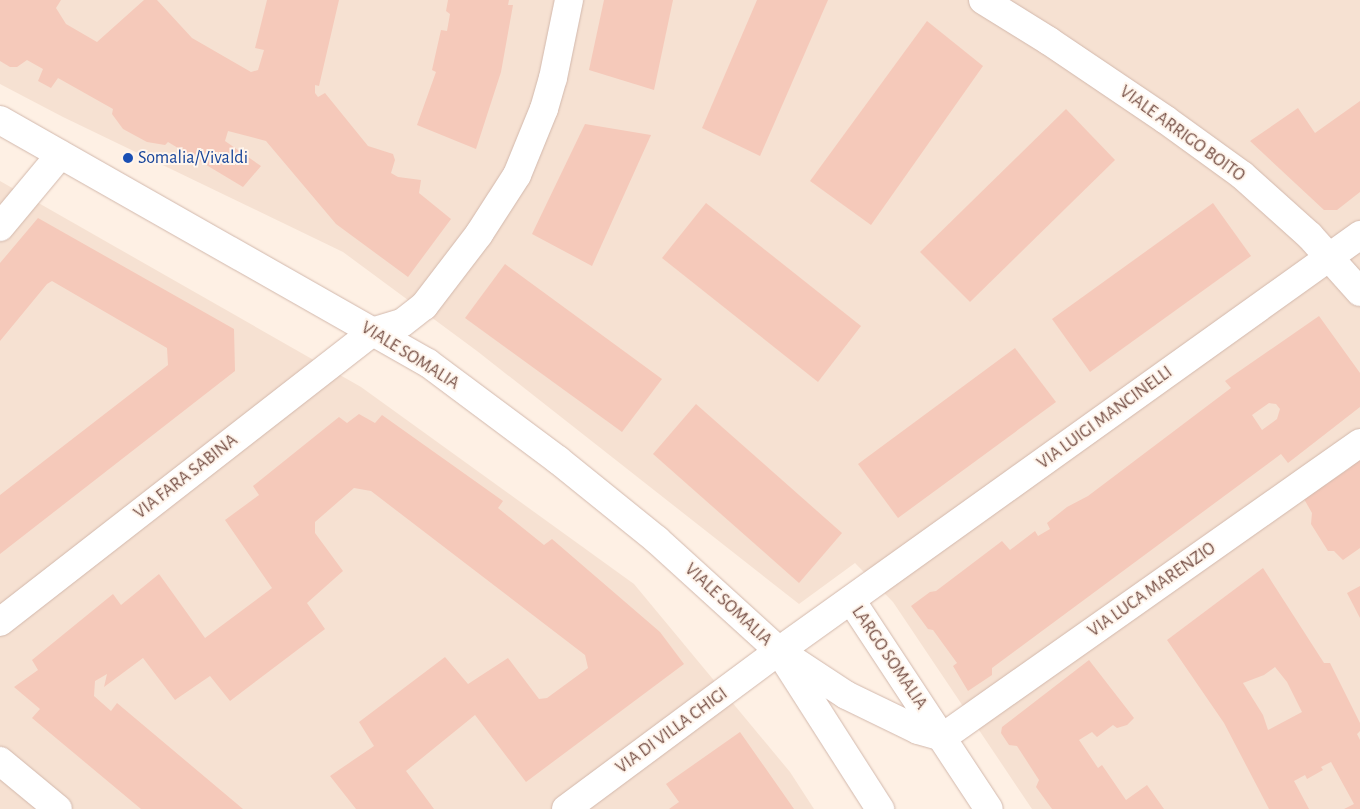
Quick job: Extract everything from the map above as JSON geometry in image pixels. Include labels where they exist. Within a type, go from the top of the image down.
[{"type":"street","name":"VIA FARA SABINA","points":[[0,622],[372,332],[402,322],[424,306],[456,268],[500,204],[517,175],[544,109],[569,0]]},
{"type":"street","name":"VIALE ARRIGO BOITO","points":[[983,0],[1049,41],[1212,153],[1284,213],[1330,257],[1360,292]]},
{"type":"street","name":"VIALE SOMALIA","points":[[0,120],[428,363],[558,460],[657,540],[778,652]]},
{"type":"street","points":[[0,227],[60,155]]},
{"type":"street","name":"VIA LUIGI MANCINELLI","points":[[851,600],[1360,236]]},
{"type":"street","name":"VIA LUCA MARENZIO","points":[[943,737],[1360,443]]},
{"type":"street","name":"LARGO SOMALIA","points":[[943,737],[918,730],[846,695],[778,652],[851,600],[943,737],[989,809]]},
{"type":"street","points":[[778,652],[880,809]]},
{"type":"street","name":"VIA DI VILLA CHIGI","points":[[566,809],[778,652]]},
{"type":"street","points":[[0,761],[58,809]]},
{"type":"shaded area","points":[[0,0],[1360,0],[1360,809],[1032,809],[893,602],[855,563],[799,604],[477,351],[343,252],[63,117],[0,84]]},
{"type":"shaded area","points":[[0,181],[361,387],[634,584],[790,772],[814,809],[0,809]]},
{"type":"building","points":[[0,0],[61,0],[56,8],[66,24],[97,42],[144,0],[157,0],[192,38],[251,72],[258,70],[264,50],[255,48],[267,0],[339,0],[319,86],[315,85],[315,93],[318,97],[325,93],[368,146],[393,154],[395,160],[391,173],[398,177],[421,180],[419,193],[451,219],[408,277],[336,224],[266,141],[228,131],[225,141],[261,166],[243,187],[168,142],[165,145],[147,142],[123,129],[112,114],[113,109],[58,78],[51,88],[38,81],[43,69],[27,60],[17,67],[10,67],[0,61]]},
{"type":"building","points":[[448,0],[509,0],[508,5],[513,5],[501,72],[476,149],[417,125],[436,72],[432,70],[441,30],[447,31],[450,14],[446,11]]},
{"type":"building","points":[[604,0],[673,0],[654,90],[589,70]]},
{"type":"building","points":[[757,0],[828,0],[760,156],[702,128]]},
{"type":"building","points":[[927,21],[983,66],[871,225],[810,181]]},
{"type":"building","points":[[1360,101],[1360,192],[1337,210],[1324,210],[1250,141],[1298,108],[1315,133]]},
{"type":"building","points":[[1066,109],[1115,160],[970,302],[920,252]]},
{"type":"building","points":[[585,124],[651,135],[592,266],[532,234]]},
{"type":"building","points":[[706,203],[861,326],[818,382],[662,258]]},
{"type":"building","points":[[1213,203],[1251,256],[1090,372],[1052,319]]},
{"type":"building","points":[[38,218],[234,329],[235,371],[0,554],[0,495],[168,365],[167,348],[52,281],[47,284],[0,341],[0,263]]},
{"type":"building","points":[[505,264],[662,379],[622,432],[465,318]]},
{"type":"building","points":[[1319,316],[1360,373],[1360,407],[1288,463],[1281,454],[992,668],[992,675],[968,691],[953,666],[957,663],[933,630],[928,629],[911,606],[930,592],[936,591],[1002,541],[1010,550],[1035,531],[1038,536],[1050,529],[1047,523],[1067,507],[1088,496],[1231,388],[1225,381]],"holes":[[[1269,403],[1276,404],[1280,409],[1277,419],[1262,430],[1252,415]]]},
{"type":"building","points":[[1015,348],[1056,402],[898,518],[858,464]]},
{"type":"building","points":[[696,404],[842,533],[799,583],[653,454]]},
{"type":"building","points":[[359,414],[375,423],[382,415],[503,501],[498,508],[544,545],[552,539],[660,632],[684,664],[526,782],[475,715],[406,771],[434,809],[356,809],[330,776],[374,746],[359,722],[445,657],[468,684],[508,658],[539,699],[547,698],[588,668],[585,655],[371,491],[354,488],[315,522],[315,533],[343,571],[307,603],[325,629],[230,701],[210,676],[175,700],[143,658],[104,687],[107,674],[95,681],[94,696],[111,711],[117,703],[243,809],[141,809],[32,718],[40,709],[14,687],[38,670],[32,660],[113,594],[121,605],[159,574],[205,638],[272,588],[225,520],[259,495],[253,486],[339,417],[347,423]]},
{"type":"building","points":[[1360,455],[1360,548],[1343,560],[1334,551],[1328,551],[1311,524],[1312,513],[1304,499],[1350,468],[1352,462]]},
{"type":"building","points":[[1263,568],[1324,663],[1330,663],[1360,723],[1360,731],[1357,734],[1360,740],[1360,809],[1344,809],[1354,804],[1331,762],[1321,767],[1323,770],[1307,779],[1305,775],[1294,781],[1309,809],[1269,809],[1224,723],[1167,640]],"holes":[[[1275,667],[1287,682],[1302,712],[1268,730],[1263,715],[1243,683],[1264,675]]]},
{"type":"building","points":[[1360,586],[1360,618],[1347,593]]},
{"type":"building","points":[[1089,660],[1134,718],[1127,725],[1117,728],[1113,725],[1097,737],[1092,732],[1079,740],[1098,768],[1102,765],[1126,800],[1147,785],[1164,809],[1052,809],[1036,787],[1039,780],[1017,746],[1009,745],[1001,733],[1002,727]]},
{"type":"building","points":[[740,732],[794,809],[669,809],[679,802],[666,784]]},
{"type":"place","name":"Somalia/Vivaldi","points":[[128,158]]}]
